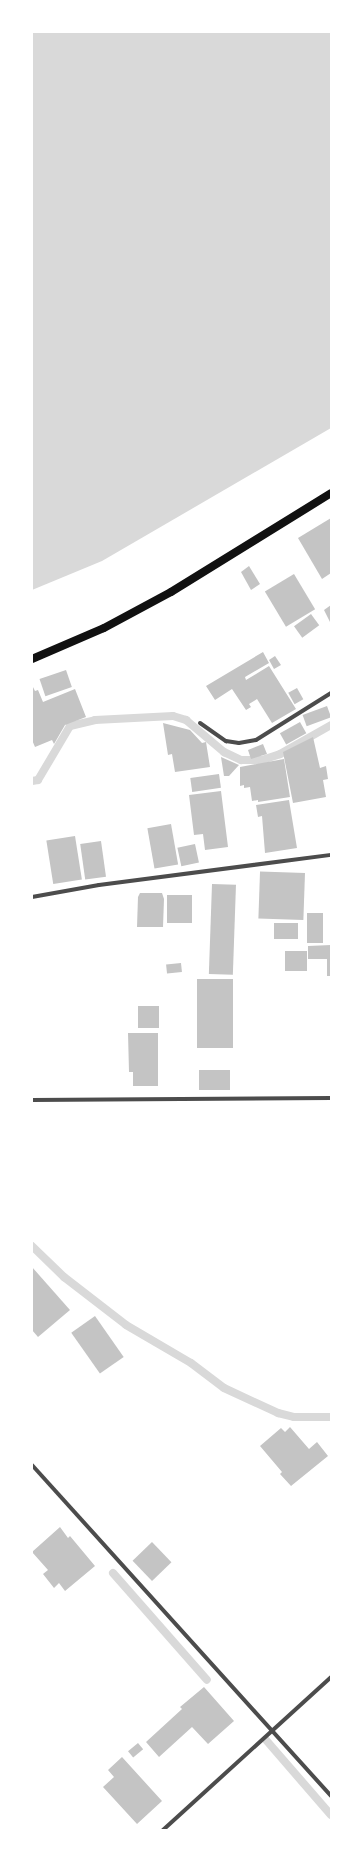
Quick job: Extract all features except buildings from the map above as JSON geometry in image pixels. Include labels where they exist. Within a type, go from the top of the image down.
[{"type":"main road","points":[[32,659],[104,628],[171,592],[331,493]]},
{"type":"street","points":[[200,723],[226,741],[239,743],[256,740],[331,692]]},
{"type":"street","points":[[32,897],[99,885],[331,855]]},
{"type":"street","points":[[32,1100],[331,1098]]},
{"type":"street","points":[[32,1465],[274,1730],[331,1796]]},
{"type":"street","points":[[163,1830],[331,1677]]},
{"type":"shaded area","points":[[32,32],[331,32],[331,428],[102,561],[32,590]]},
{"type":"waterway","points":[[32,781],[38,780],[70,726],[95,720],[173,716],[186,720],[224,752],[241,760],[262,760],[280,754],[331,725]]},
{"type":"waterway","points":[[32,1246],[64,1277],[126,1325],[191,1363],[224,1388],[278,1413],[294,1417],[331,1417]]},
{"type":"waterway","points":[[113,1573],[207,1680]]},
{"type":"waterway","points":[[266,1740],[331,1815]]}]
